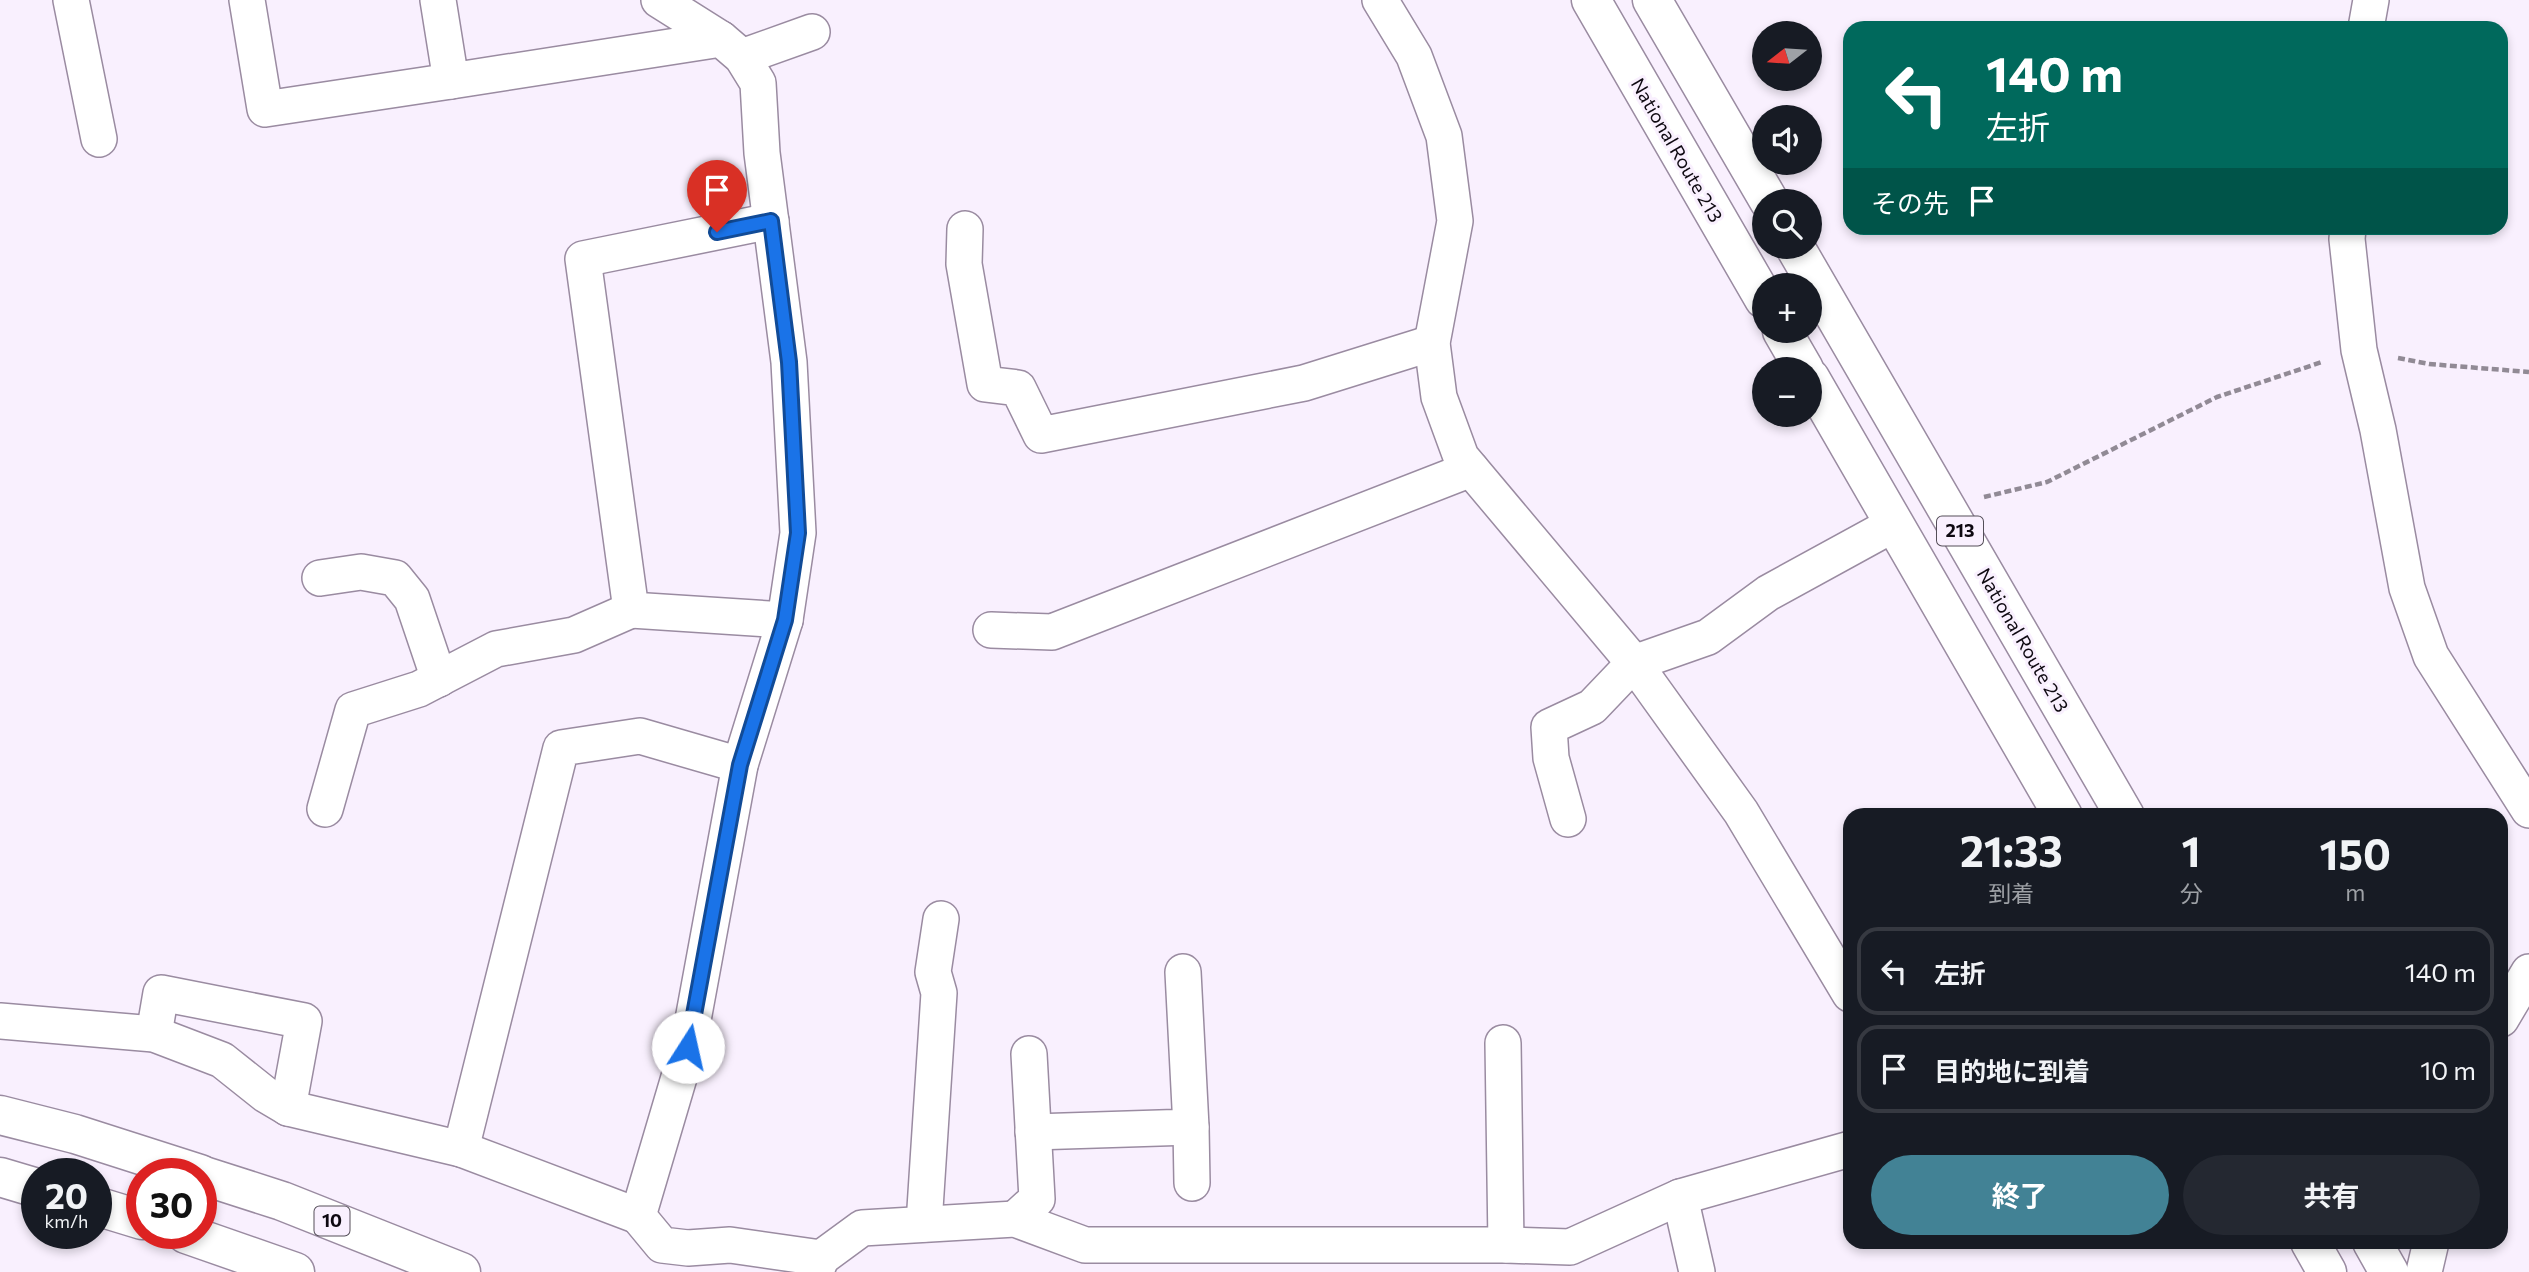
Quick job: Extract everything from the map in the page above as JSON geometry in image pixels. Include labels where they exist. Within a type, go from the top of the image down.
[{"type":"highway","name":"National Route 213","points":[[1591,0],[1752,278]]},
{"type":"highway","points":[[1652,0],[1762,189]]},
{"type":"highway","name":"National Route 213","points":[[1802,259],[2120,808]]},
{"type":"highway","name":"213","points":[[1822,399],[2058,808]]},
{"type":"highway","name":"10","points":[[0,1115],[75,1134],[148,1158]]},
{"type":"highway","points":[[0,1177],[21,1183]]},
{"type":"highway","name":"10","points":[[217,1180],[282,1201],[461,1272]]},
{"type":"highway","points":[[217,1245],[295,1272]]},
{"type":"highway","points":[[2314,1249],[2327,1272]]},
{"type":"highway","points":[[2376,1249],[2389,1272]]},
{"type":"street","points":[[71,0],[99,139]]},
{"type":"street","points":[[247,0],[265,109],[451,81],[732,48],[812,32]]},
{"type":"street","points":[[438,0],[451,81]]},
{"type":"street","points":[[638,1216],[688,1047],[740,765],[785,620],[798,533],[789,362],[762,153],[758,83],[732,48],[659,0]]},
{"type":"street","points":[[1380,0],[1414,56],[1444,136],[1455,221],[1432,343],[1439,397],[1461,457],[1634,663],[1741,812],[1843,982]]},
{"type":"street","points":[[2367,21],[2371,0]]},
{"type":"street","points":[[631,610],[583,259],[771,221]]},
{"type":"street","points":[[965,229],[964,264],[985,384],[1018,388],[1041,435],[1304,383],[1432,343]]},
{"type":"street","points":[[2347,235],[2359,350],[2378,430],[2407,588],[2431,656],[2529,810]]},
{"type":"street","points":[[991,630],[1052,632],[1471,468]]},
{"type":"street","points":[[1568,819],[1551,758],[1549,727],[1592,707],[1634,663],[1708,636],[1768,593],[1894,524]]},
{"type":"street","points":[[320,578],[361,572],[395,578],[412,598],[439,679]]},
{"type":"street","points":[[325,809],[353,710],[419,689],[496,649],[574,635],[631,610],[785,620]]},
{"type":"street","points":[[461,1149],[561,748],[640,736],[740,765]]},
{"type":"street","points":[[924,1224],[939,993],[933,972],[941,919]]},
{"type":"street","points":[[1183,972],[1192,1183]]},
{"type":"street","points":[[2508,1007],[2529,972]]},
{"type":"street","points":[[154,1034],[161,993],[304,1021],[288,1108]]},
{"type":"street","points":[[0,1021],[154,1034],[222,1060],[266,1095],[288,1108],[461,1149],[638,1216],[662,1245],[688,1248],[730,1245],[818,1265],[862,1228],[1015,1219],[1085,1245],[1447,1259],[1506,1245],[1570,1247],[1680,1197],[1843,1151]]},
{"type":"street","points":[[1503,1043],[1506,1245]]},
{"type":"street","points":[[1015,1219],[1037,1199],[1029,1054]]},
{"type":"street","points":[[1033,1132],[1191,1127]]},
{"type":"street","points":[[1680,1197],[1697,1272]]},
{"type":"street","points":[[2424,1272],[2429,1249]]},
{"type":"path","points":[[1945,506],[2047,482],[2217,397],[2359,350],[2429,363],[2529,372]]},
{"type":"route","points":[[688,1047],[740,765],[785,620],[798,533],[789,362],[771,221],[717,232]]}]
